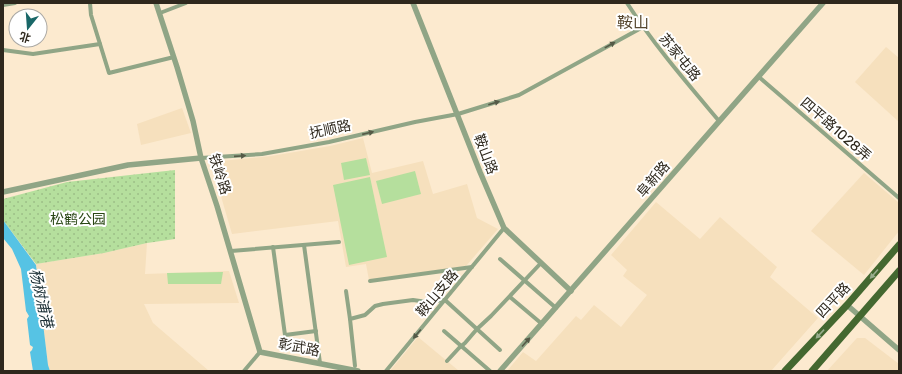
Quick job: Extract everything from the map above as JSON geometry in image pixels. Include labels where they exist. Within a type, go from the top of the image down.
[{"type":"main road","name":"四平路","points":[[787,370],[847,305],[899,245]]},
{"type":"main road","points":[[812,371],[899,271]]},
{"type":"street","points":[[3,5],[15,3]]},
{"type":"street","points":[[90,3],[91,15],[109,73],[174,57]]},
{"type":"street","name":"铁岭路","points":[[156,3],[174,57],[193,121],[201,158],[231,251],[260,352]]},
{"type":"street","points":[[160,13],[186,3]]},
{"type":"street","name":"鞍山路","points":[[413,3],[480,172],[504,228],[571,291]]},
{"type":"street","name":"苏家屯路","points":[[627,3],[643,27],[678,72],[719,121]]},
{"type":"street","name":"阜新路","points":[[500,371],[823,3]]},
{"type":"street","name":"抚顺路","points":[[3,192],[128,164],[262,154],[329,144],[415,122],[458,114],[519,95],[643,27]]},
{"type":"street","points":[[3,50],[32,54],[100,44]]},
{"type":"street","name":"四平路1028弄","points":[[759,77],[899,198]]},
{"type":"street","name":"鞍山支路","points":[[386,371],[504,228]]},
{"type":"street","points":[[231,251],[339,242]]},
{"type":"street","points":[[304,245],[320,363]]},
{"type":"street","points":[[273,247],[284,335],[316,331]]},
{"type":"street","points":[[500,259],[556,308]]},
{"type":"street","points":[[447,361],[541,263]]},
{"type":"street","points":[[370,281],[472,267]]},
{"type":"street","points":[[346,291],[357,368]]},
{"type":"street","points":[[510,296],[542,324]]},
{"type":"street","points":[[350,319],[365,315],[375,306],[383,304],[413,300],[426,302],[445,300],[500,350]]},
{"type":"street","points":[[847,305],[899,350]]},
{"type":"street","points":[[444,331],[490,371]]},
{"type":"street","name":"彰武路","points":[[244,371],[260,352],[357,368]]},
{"type":"shaded area","points":[[886,47],[899,58],[898,121],[855,82]]},
{"type":"shaded area","points":[[182,108],[191,133],[141,145],[137,124]]},
{"type":"shaded area","points":[[363,138],[372,173],[423,161],[433,194],[467,184],[477,218],[498,229],[466,266],[369,280],[366,264],[346,267],[338,221],[232,234],[211,162],[271,156],[330,146]]},
{"type":"shaded area","points":[[864,173],[899,203],[899,231],[864,275],[811,231]]},
{"type":"shaded area","points":[[656,202],[700,239],[720,217],[777,267],[770,277],[818,318],[771,371],[507,371],[523,352],[536,361],[576,316],[581,320],[594,305],[621,327],[647,295],[623,276],[627,270],[611,255]]},
{"type":"shaded area","points":[[147,243],[145,274],[229,271],[239,303],[144,304],[153,323],[209,371],[50,371],[48,365],[36,264],[104,253]]},
{"type":"shaded area","points":[[418,337],[459,371],[390,371]]},
{"type":"shaded area","points":[[857,338],[865,338],[899,364],[899,371],[827,371]]},
{"type":"green space","points":[[366,158],[370,175],[344,180],[341,163]]},
{"type":"green space","name":"松鹤公园","points":[[175,170],[175,239],[147,243],[104,253],[36,264],[3,220],[3,199],[67,182]]},
{"type":"green space","points":[[415,171],[421,194],[382,204],[376,181]]},
{"type":"green space","points":[[370,177],[387,257],[349,265],[333,185]]},
{"type":"green space","points":[[223,272],[221,284],[168,284],[167,273]]},
{"type":"water","name":"杨树浦港","points":[[3,220],[36,265],[50,371],[33,371],[30,352],[33,347],[30,345],[27,319],[29,316],[26,311],[21,269],[12,249],[3,238]]},
{"type":"district","name":"鞍山","points":[[633,22]]}]
